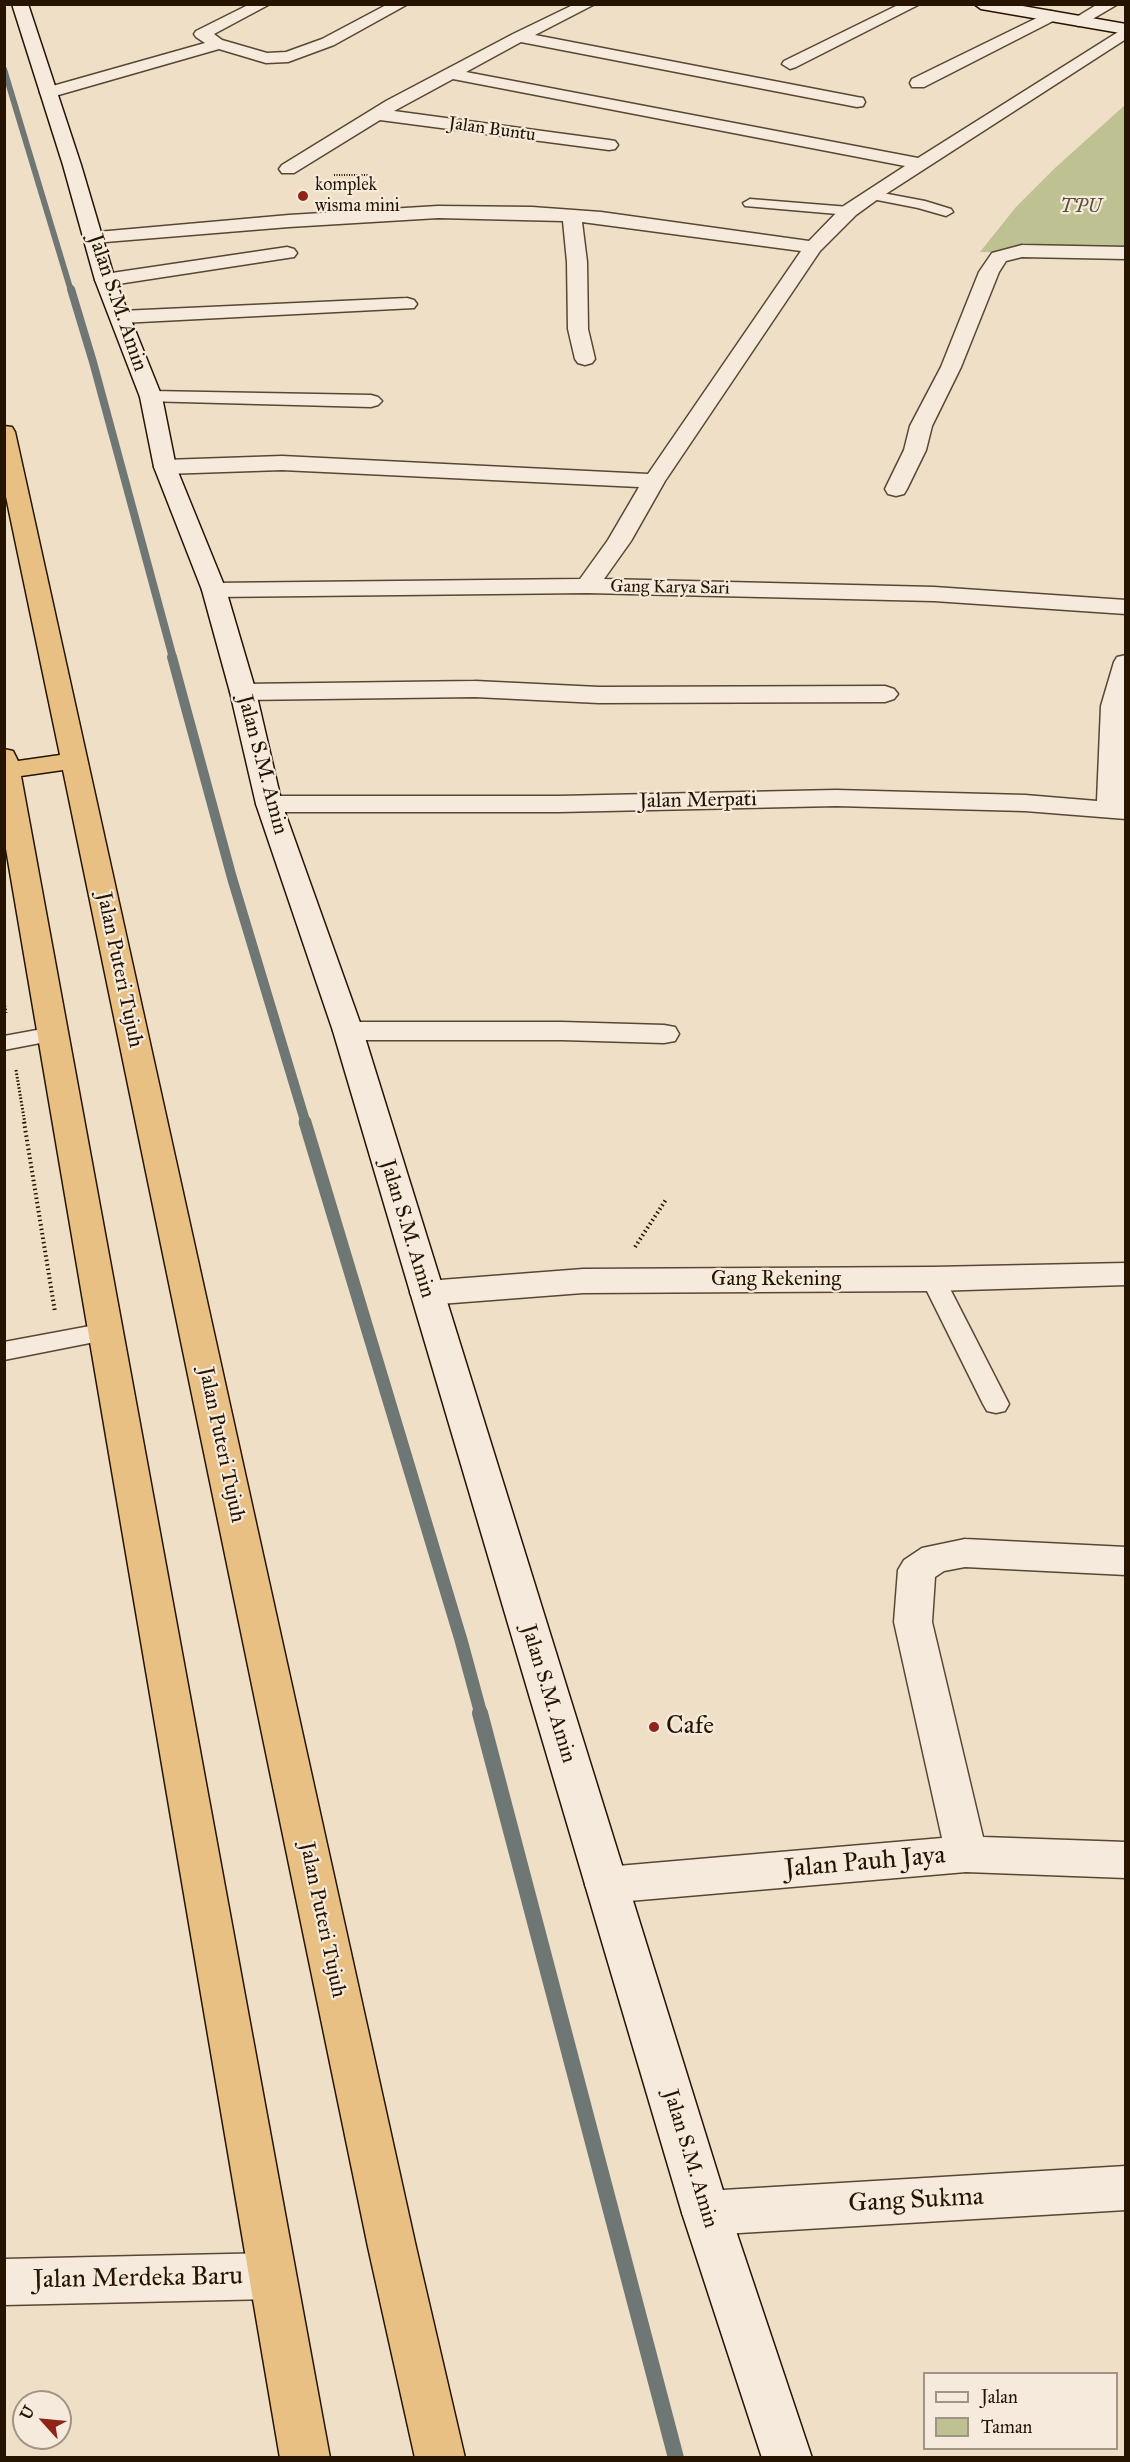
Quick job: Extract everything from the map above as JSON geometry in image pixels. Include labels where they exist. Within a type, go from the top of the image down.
[{"type":"highway","name":"Jalan Puteri Tujuh","points":[[4,432],[387,2223],[440,2457]]},
{"type":"highway","points":[[75,761],[6,764],[305,2457]]},
{"type":"street","points":[[262,4],[202,34],[219,44],[266,58],[288,57],[328,42],[401,4]]},
{"type":"street","points":[[288,169],[376,114],[519,37],[588,4]]},
{"type":"street","points":[[790,64],[913,4]]},
{"type":"street","points":[[981,4],[1125,31]]},
{"type":"street","points":[[1078,21],[1112,4]]},
{"type":"street","name":"Jalan S.M. Amin","points":[[23,5],[105,280],[151,397],[165,467],[214,590],[243,692],[269,804],[348,1031],[706,2213],[787,2457]]},
{"type":"street","points":[[918,82],[1051,16]]},
{"type":"street","points":[[587,586],[619,541],[654,481],[813,247],[849,211],[872,195],[1125,31]]},
{"type":"street","points":[[519,37],[857,102]]},
{"type":"street","points":[[48,93],[219,44]]},
{"type":"street","points":[[452,74],[919,163]]},
{"type":"street","name":"Jalan Buntu","points":[[376,114],[609,145]]},
{"type":"street","points":[[93,237],[438,212],[601,218],[813,247]]},
{"type":"street","points":[[572,216],[577,262],[578,329],[585,359]]},
{"type":"street","points":[[896,489],[915,450],[921,426],[951,367],[989,272],[999,256],[1022,251],[1125,253]]},
{"type":"street","points":[[105,280],[287,253]]},
{"type":"street","points":[[121,317],[407,304]]},
{"type":"street","points":[[151,397],[371,401]]},
{"type":"street","points":[[165,467],[282,463],[654,481]]},
{"type":"street","name":"Gang Karya Sari","points":[[214,590],[587,586],[934,594],[1125,607]]},
{"type":"street","points":[[1118,810],[1114,706],[1125,662]]},
{"type":"street","points":[[243,692],[475,689],[598,695],[885,694]]},
{"type":"street","name":"Jalan Merpati","points":[[269,804],[559,804],[836,798],[1025,803],[1118,810]]},
{"type":"street","points":[[348,1031],[562,1031],[664,1034]]},
{"type":"street","name":"Gang Rekening","points":[[427,1293],[583,1281],[933,1279],[1125,1274]]},
{"type":"street","points":[[966,1854],[913,1622],[917,1570],[935,1558],[965,1553],[1125,1561]]},
{"type":"street","name":"Jalan Pauh Jaya","points":[[606,1885],[966,1854],[1125,1860]]},
{"type":"street","name":"Gang Sukma","points":[[706,2213],[1125,2188]]},
{"type":"street","name":"Jalan Merdeka Baru","points":[[4,2282],[272,2276]]},
{"type":"lane","points":[[872,195],[920,204],[946,212]]},
{"type":"lane","points":[[750,203],[849,211]]},
{"type":"lane","points":[[8,1042],[53,1034]]},
{"type":"lane","points":[[933,1279],[996,1404]]},
{"type":"lane","points":[[4,1351],[106,1332]]},
{"type":"path","points":[[288,169],[285,174],[369,175],[372,217]]},
{"type":"path","points":[[4,1002],[8,1042],[59,1341]]},
{"type":"green space","name":"TPU","points":[[1125,105],[1125,254],[980,252],[1016,207],[1055,168]]},
{"type":"waterway","points":[[4,69],[71,291]]},
{"type":"waterway","points":[[71,289],[173,658]]},
{"type":"waterway","points":[[172,657],[232,878],[306,1124]]},
{"type":"waterway","points":[[305,1122],[461,1640],[481,1714]]},
{"type":"waterway","points":[[480,1713],[676,2458]]},
{"type":"place","name":"komplek wisma mini","points":[[303,196]]},
{"type":"place","name":"Cafe","points":[[654,1727]]}]
